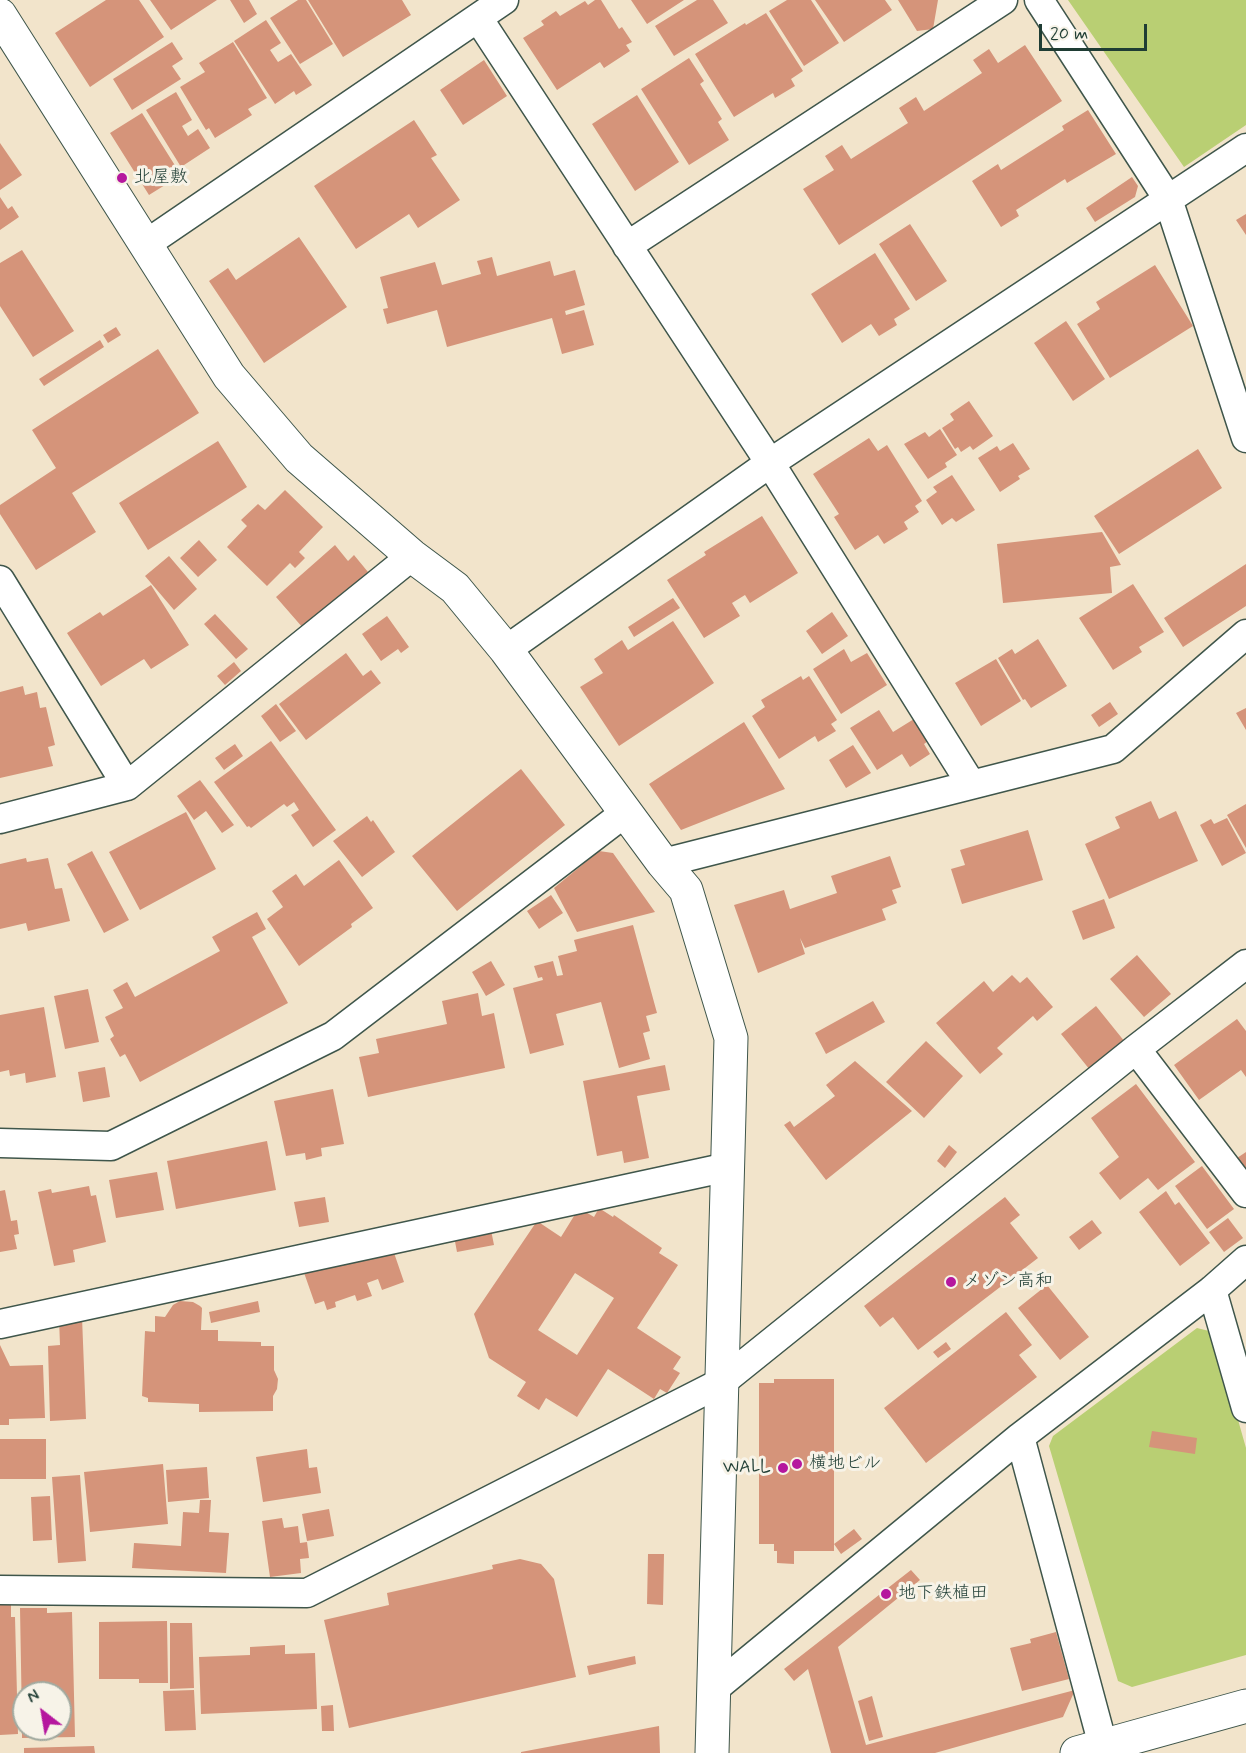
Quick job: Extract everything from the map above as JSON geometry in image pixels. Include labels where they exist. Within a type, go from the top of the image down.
[{"type":"street","points":[[146,244],[504,0]]},
{"type":"street","points":[[627,246],[1003,0]]},
{"type":"street","points":[[1039,0],[1167,199],[1246,438]]},
{"type":"street","points":[[0,15],[229,376],[299,458],[412,556],[455,588],[506,650],[663,863],[686,890],[731,1038],[712,1753]]},
{"type":"street","points":[[478,18],[770,463],[971,784]]},
{"type":"street","points":[[506,650],[770,463],[1246,148]]},
{"type":"street","points":[[0,819],[127,786],[412,556]]},
{"type":"street","points":[[0,580],[127,786]]},
{"type":"street","points":[[663,863],[1113,749],[1246,634]]},
{"type":"street","points":[[0,1160],[111,1146],[333,1036],[626,812]]},
{"type":"street","points":[[0,1590],[307,1593],[722,1382],[1136,1049],[1246,964]]},
{"type":"street","points":[[1136,1049],[1246,1193]]},
{"type":"street","points":[[0,1143],[111,1146]]},
{"type":"street","points":[[0,1324],[728,1167]]},
{"type":"street","points":[[714,1689],[1020,1437],[1212,1290],[1246,1260]]},
{"type":"street","points":[[1212,1290],[1246,1408]]},
{"type":"street","points":[[1020,1437],[1095,1751],[1246,1706]]},
{"type":"green space","points":[[1068,0],[1246,0],[1246,125],[1184,167]]},
{"type":"green space","points":[[1197,1328],[1213,1332],[1246,1448],[1246,1655],[1132,1687],[1118,1681],[1049,1446],[1053,1436]]},
{"type":"building","points":[[106,0],[139,0],[164,37],[90,87],[55,33]]},
{"type":"building","points":[[150,0],[217,0],[171,30]]},
{"type":"building","points":[[230,0],[249,0],[257,14],[244,23]]},
{"type":"building","points":[[298,0],[306,0],[333,44],[300,64],[270,18]]},
{"type":"building","points":[[308,0],[402,0],[411,15],[343,57]]},
{"type":"building","points":[[595,0],[601,0],[619,29],[622,27],[632,42],[626,45],[630,51],[604,68],[600,62],[557,90],[523,38],[544,25],[541,21],[556,11],[560,16],[585,1],[588,5]]},
{"type":"building","points":[[631,0],[684,0],[647,24]]},
{"type":"building","points":[[697,0],[713,0],[728,23],[674,56],[655,26]]},
{"type":"building","points":[[787,0],[811,0],[839,43],[804,66],[769,11]]},
{"type":"building","points":[[815,0],[885,0],[892,10],[844,42]]},
{"type":"building","points":[[898,0],[938,0],[933,29],[917,31]]},
{"type":"building","points":[[766,13],[803,71],[791,79],[795,86],[775,98],[773,93],[734,117],[695,54],[745,23],[746,25]]},
{"type":"building","points":[[266,20],[281,43],[270,50],[278,62],[291,54],[312,85],[296,95],[294,91],[275,104],[234,41]]},
{"type":"building","points":[[172,42],[183,59],[172,66],[181,79],[132,110],[113,79]]},
{"type":"building","points":[[233,42],[267,98],[248,109],[252,115],[215,138],[209,128],[206,130],[180,87],[205,72],[199,63]]},
{"type":"building","points":[[1025,45],[1062,101],[839,245],[803,189],[834,170],[825,156],[842,145],[851,159],[908,123],[899,108],[916,97],[924,111],[982,73],[973,60],[989,49],[998,63]]},
{"type":"building","points":[[689,58],[704,81],[700,84],[722,119],[718,122],[729,140],[689,165],[641,89]]},
{"type":"building","points":[[484,60],[507,96],[463,125],[440,90]]},
{"type":"building","points":[[176,92],[192,120],[182,126],[188,136],[198,129],[210,148],[181,167],[146,110]]},
{"type":"building","points":[[637,95],[679,162],[635,191],[592,124]]},
{"type":"building","points":[[1088,110],[1116,154],[1067,183],[1065,179],[1016,210],[1019,216],[1001,227],[972,181],[998,164],[1001,170],[1064,130],[1062,126]]},
{"type":"building","points":[[142,113],[181,175],[149,195],[110,133]]},
{"type":"building","points":[[414,120],[437,155],[431,158],[460,200],[418,228],[409,214],[356,249],[314,186]]},
{"type":"building","points":[[0,143],[22,175],[0,190]]},
{"type":"building","points":[[1132,177],[1138,186],[1135,197],[1095,222],[1086,208]]},
{"type":"building","points":[[0,197],[8,209],[12,206],[19,217],[0,230]]},
{"type":"building","points":[[1246,214],[1246,235],[1236,220]]},
{"type":"building","points":[[910,224],[947,281],[916,301],[879,244]]},
{"type":"building","points":[[299,237],[347,307],[264,363],[209,281],[228,268],[236,280]]},
{"type":"building","points":[[22,250],[74,331],[33,357],[0,306],[0,263]]},
{"type":"building","points":[[875,253],[910,309],[894,319],[897,325],[879,336],[871,324],[842,343],[811,294]]},
{"type":"building","points":[[492,257],[497,276],[550,261],[554,276],[575,270],[585,305],[565,311],[566,315],[584,310],[594,345],[562,354],[552,318],[447,347],[437,310],[387,324],[383,309],[388,308],[380,277],[435,262],[442,285],[481,274],[477,261]]},
{"type":"building","points":[[1155,265],[1193,326],[1110,378],[1077,324],[1100,309],[1096,302]]},
{"type":"building","points":[[1066,321],[1105,379],[1073,401],[1034,343]]},
{"type":"building","points":[[116,327],[121,335],[108,343],[103,335]]},
{"type":"building","points":[[100,340],[104,347],[44,386],[39,379]]},
{"type":"building","points":[[158,349],[199,413],[72,493],[96,532],[36,570],[0,514],[0,505],[56,468],[32,430]]},
{"type":"building","points":[[969,401],[993,436],[973,450],[970,446],[961,452],[958,447],[955,449],[942,428],[954,420],[950,414]]},
{"type":"building","points":[[940,429],[957,455],[945,463],[947,467],[928,479],[904,444],[925,432],[929,437]]},
{"type":"building","points":[[869,438],[878,451],[887,445],[922,501],[915,506],[919,512],[904,522],[908,529],[884,544],[878,535],[855,550],[834,517],[839,514],[813,474]]},
{"type":"building","points":[[218,441],[247,487],[148,550],[119,503]]},
{"type":"building","points":[[1013,443],[1030,469],[1018,476],[1020,479],[1000,492],[978,458],[997,446],[1000,451]]},
{"type":"building","points":[[1198,449],[1222,488],[1119,554],[1094,516]]},
{"type":"building","points":[[952,475],[975,510],[956,522],[952,518],[942,525],[926,500],[937,492],[933,487]]},
{"type":"building","points":[[285,490],[323,527],[299,552],[305,558],[295,568],[290,563],[267,586],[227,547],[247,526],[241,520],[258,504],[265,510]]},
{"type":"building","points":[[762,516],[798,573],[750,603],[745,595],[732,603],[740,616],[704,638],[667,580],[706,555],[704,552]]},
{"type":"building","points":[[1102,532],[1121,565],[1110,567],[1112,593],[1003,603],[997,544]]},
{"type":"building","points":[[199,540],[217,560],[198,577],[180,558]]},
{"type":"building","points":[[335,545],[348,561],[354,555],[368,572],[303,628],[276,597]]},
{"type":"building","points":[[169,556],[197,589],[174,610],[145,576]]},
{"type":"building","points":[[1246,564],[1246,606],[1183,647],[1164,618]]},
{"type":"building","points":[[1133,584],[1164,632],[1139,647],[1142,652],[1113,670],[1079,618]]},
{"type":"building","points":[[151,585],[189,645],[151,669],[144,659],[101,686],[67,633],[100,612],[103,616]]},
{"type":"building","points":[[673,598],[680,608],[634,637],[628,627]]},
{"type":"building","points":[[832,612],[848,636],[822,654],[806,631]]},
{"type":"building","points":[[215,614],[248,649],[236,659],[204,624]]},
{"type":"building","points":[[387,616],[409,647],[401,653],[398,649],[381,661],[362,634]]},
{"type":"building","points":[[673,621],[714,683],[619,746],[580,687],[603,673],[594,659],[622,640],[628,650]]},
{"type":"building","points":[[1038,639],[1067,686],[1031,708],[1025,699],[1023,700],[998,658],[1012,649],[1015,654]]},
{"type":"building","points":[[844,649],[851,662],[867,653],[887,685],[841,714],[813,669]]},
{"type":"building","points":[[346,653],[363,676],[371,670],[381,683],[306,740],[279,704]]},
{"type":"building","points":[[996,659],[1021,701],[981,726],[955,683]]},
{"type":"building","points":[[234,662],[241,671],[225,685],[217,676]]},
{"type":"building","points":[[801,676],[803,680],[809,676],[837,720],[831,724],[836,731],[818,742],[815,736],[779,759],[752,716],[765,707],[761,700]]},
{"type":"building","points":[[23,686],[25,695],[37,692],[40,708],[46,707],[55,745],[48,747],[53,766],[0,778],[0,692]]},
{"type":"building","points":[[1110,702],[1118,714],[1099,727],[1091,715]]},
{"type":"building","points":[[276,704],[296,731],[280,742],[261,716]]},
{"type":"building","points":[[1246,708],[1246,730],[1236,713]]},
{"type":"building","points":[[879,710],[893,732],[914,719],[928,741],[924,744],[930,754],[910,767],[902,754],[877,770],[850,728]]},
{"type":"building","points":[[744,722],[785,789],[681,830],[649,784]]},
{"type":"building","points":[[271,741],[336,830],[313,847],[291,815],[299,810],[294,802],[287,807],[284,804],[251,828],[247,827],[214,782]]},
{"type":"building","points":[[235,744],[243,756],[224,770],[215,758]]},
{"type":"building","points":[[853,745],[871,773],[846,788],[829,760]]},
{"type":"building","points":[[521,769],[565,825],[457,911],[412,856]]},
{"type":"building","points":[[200,780],[234,825],[222,833],[206,811],[194,820],[177,796]]},
{"type":"building","points":[[1151,801],[1159,819],[1176,811],[1198,861],[1109,899],[1085,844],[1120,828],[1115,817]]},
{"type":"building","points":[[1246,804],[1246,848],[1227,815]]},
{"type":"building","points":[[186,812],[216,869],[140,910],[109,852]]},
{"type":"building","points":[[367,816],[371,822],[373,820],[395,852],[362,877],[333,841]]},
{"type":"building","points":[[1227,818],[1246,853],[1222,866],[1200,825],[1211,819],[1214,824]]},
{"type":"building","points":[[1028,830],[1043,880],[962,904],[951,869],[965,865],[960,850]]},
{"type":"building","points":[[92,851],[129,920],[104,933],[67,864]]},
{"type":"building","points":[[599,851],[613,853],[655,912],[577,932],[554,888]]},
{"type":"building","points":[[890,856],[901,887],[892,890],[897,903],[882,909],[886,920],[805,948],[800,938],[805,954],[758,973],[734,905],[784,890],[790,909],[837,893],[831,876]]},
{"type":"building","points":[[26,858],[27,862],[48,858],[55,889],[62,888],[70,921],[28,931],[26,923],[0,929],[0,864]]},
{"type":"building","points":[[339,860],[373,908],[351,924],[352,927],[299,966],[267,919],[283,907],[272,891],[296,874],[304,886]]},
{"type":"building","points":[[551,895],[563,913],[539,929],[527,911]]},
{"type":"building","points":[[1104,899],[1115,928],[1083,940],[1072,911]]},
{"type":"building","points":[[257,912],[266,929],[252,937],[288,1003],[140,1082],[125,1054],[120,1057],[110,1039],[114,1036],[105,1017],[123,1008],[113,990],[127,982],[135,997],[220,951],[212,937]]},
{"type":"building","points":[[633,925],[657,1013],[646,1016],[650,1031],[643,1033],[650,1059],[619,1068],[601,1002],[556,1014],[564,1045],[530,1054],[513,988],[543,980],[542,977],[538,978],[534,966],[553,961],[557,976],[563,975],[558,956],[577,951],[574,940]]},
{"type":"building","points":[[1137,955],[1171,994],[1144,1017],[1110,979]]},
{"type":"building","points":[[491,961],[505,985],[486,996],[472,972]]},
{"type":"building","points":[[1012,975],[1020,983],[1027,977],[1053,1007],[1037,1021],[1033,1016],[997,1048],[1003,1054],[980,1074],[936,1023],[984,981],[993,992]]},
{"type":"building","points":[[88,989],[99,1042],[65,1049],[54,996]]},
{"type":"building","points":[[478,993],[482,1016],[494,1013],[505,1068],[368,1097],[359,1057],[379,1053],[376,1039],[447,1024],[442,1001]]},
{"type":"building","points":[[873,1001],[885,1022],[826,1054],[815,1033]]},
{"type":"building","points":[[1096,1006],[1125,1042],[1090,1070],[1061,1034]]},
{"type":"building","points":[[44,1007],[56,1077],[26,1083],[25,1073],[10,1076],[9,1070],[0,1072],[0,1015]]},
{"type":"building","points":[[1237,1019],[1246,1031],[1246,1077],[1241,1070],[1199,1100],[1174,1065]]},
{"type":"building","points":[[926,1041],[963,1076],[924,1118],[886,1082]]},
{"type":"building","points":[[855,1061],[912,1111],[826,1180],[784,1125],[790,1121],[794,1127],[835,1096],[826,1085]]},
{"type":"building","points":[[665,1065],[670,1090],[637,1096],[649,1158],[624,1163],[622,1151],[597,1156],[583,1081]]},
{"type":"building","points":[[105,1067],[110,1097],[83,1102],[78,1072]]},
{"type":"building","points":[[1136,1084],[1195,1162],[1158,1190],[1148,1178],[1120,1200],[1099,1173],[1119,1157],[1091,1118]]},
{"type":"building","points":[[333,1089],[344,1144],[321,1148],[322,1156],[306,1160],[305,1153],[286,1156],[274,1101]]},
{"type":"building","points":[[267,1141],[276,1190],[176,1209],[167,1161]]},
{"type":"building","points":[[949,1145],[957,1152],[945,1168],[937,1161]]},
{"type":"building","points":[[1246,1152],[1246,1170],[1237,1158]]},
{"type":"building","points":[[1202,1166],[1234,1209],[1207,1229],[1175,1186]]},
{"type":"building","points":[[157,1172],[164,1210],[116,1218],[109,1180]]},
{"type":"building","points":[[89,1186],[91,1196],[96,1195],[106,1242],[73,1250],[75,1262],[54,1266],[38,1192],[51,1189],[52,1193]]},
{"type":"building","points":[[5,1190],[11,1221],[17,1220],[19,1234],[14,1235],[17,1249],[0,1252],[0,1191]]},
{"type":"building","points":[[1166,1191],[1175,1205],[1179,1202],[1210,1243],[1180,1266],[1139,1212]]},
{"type":"building","points":[[325,1197],[329,1222],[299,1227],[294,1202]]},
{"type":"building","name":"メゾン高和","points":[[1005,1197],[1020,1215],[1010,1223],[1038,1258],[918,1350],[893,1317],[880,1327],[864,1306]]},
{"type":"building","points":[[579,1208],[594,1217],[599,1208],[613,1217],[614,1215],[662,1248],[659,1253],[678,1265],[637,1328],[681,1357],[673,1369],[680,1373],[667,1393],[660,1389],[654,1399],[608,1369],[577,1417],[546,1398],[539,1410],[517,1396],[526,1382],[489,1358],[474,1314],[537,1221],[561,1237]],"holes":[[[575,1273],[614,1298],[577,1355],[538,1330]]]},
{"type":"building","points":[[1228,1218],[1243,1238],[1224,1252],[1209,1232]]},
{"type":"building","points":[[1092,1220],[1102,1233],[1079,1250],[1069,1237]]},
{"type":"building","points":[[490,1225],[494,1245],[457,1252],[453,1231]]},
{"type":"building","points":[[392,1247],[404,1282],[382,1290],[378,1279],[367,1283],[372,1296],[357,1301],[355,1295],[335,1302],[336,1307],[327,1310],[324,1301],[315,1304],[302,1267]]},
{"type":"building","points":[[1047,1285],[1089,1337],[1060,1360],[1018,1308]]},
{"type":"building","points":[[180,1301],[193,1302],[202,1308],[201,1330],[218,1330],[218,1341],[261,1342],[261,1346],[274,1346],[274,1370],[278,1379],[277,1389],[273,1396],[273,1411],[199,1412],[199,1404],[148,1402],[148,1398],[142,1396],[145,1331],[155,1332],[155,1316],[165,1317],[173,1305]]},
{"type":"building","points":[[258,1301],[260,1312],[211,1323],[209,1312]]},
{"type":"building","points":[[1006,1312],[1032,1345],[1019,1355],[1037,1377],[926,1463],[884,1408]]},
{"type":"building","points":[[82,1317],[86,1419],[50,1421],[48,1346],[60,1345],[59,1318]]},
{"type":"building","points":[[946,1342],[951,1349],[938,1358],[933,1352]]},
{"type":"building","points":[[0,1345],[10,1366],[43,1365],[45,1418],[9,1419],[9,1425],[0,1425]]},
{"type":"building","name":"横地ビル","points":[[774,1379],[834,1379],[834,1551],[794,1551],[794,1564],[777,1563],[777,1551],[774,1551],[774,1544],[759,1544],[759,1383],[774,1383]]},
{"type":"building","points":[[1152,1431],[1197,1438],[1195,1454],[1149,1447]]},
{"type":"building","points":[[0,1439],[46,1439],[46,1479],[0,1479]]},
{"type":"building","points":[[307,1449],[309,1468],[317,1467],[321,1493],[263,1502],[256,1457]]},
{"type":"building","points":[[163,1464],[168,1524],[90,1532],[84,1472]]},
{"type":"building","points":[[207,1467],[209,1498],[168,1502],[166,1470]]},
{"type":"building","points":[[80,1475],[86,1561],[58,1563],[52,1477]]},
{"type":"building","points":[[50,1496],[52,1540],[33,1541],[31,1497]]},
{"type":"building","points":[[200,1500],[211,1500],[209,1532],[229,1533],[226,1573],[132,1568],[134,1543],[181,1546],[183,1512],[199,1513]]},
{"type":"building","points":[[329,1509],[334,1536],[307,1541],[302,1514]]},
{"type":"building","points":[[282,1518],[284,1528],[298,1526],[300,1543],[307,1542],[309,1558],[300,1559],[301,1573],[270,1577],[262,1521]]},
{"type":"building","points":[[854,1529],[862,1539],[841,1554],[834,1544]]},
{"type":"building","points":[[648,1554],[664,1554],[663,1605],[647,1604]]},
{"type":"building","points":[[520,1559],[541,1564],[554,1579],[576,1677],[349,1728],[324,1620],[389,1605],[387,1593],[493,1569],[492,1565]]},
{"type":"building","points":[[911,1570],[920,1580],[838,1647],[866,1745],[1075,1690],[1063,1717],[935,1753],[831,1753],[808,1669],[794,1681],[784,1669]]},
{"type":"building","points":[[11,1598],[11,1617],[15,1617],[17,1681],[12,1681],[12,1734],[0,1735],[0,1599]]},
{"type":"building","points":[[20,1608],[47,1608],[47,1613],[72,1612],[75,1737],[72,1737],[72,1681],[21,1681]]},
{"type":"building","points":[[167,1621],[168,1683],[139,1683],[139,1679],[99,1679],[99,1622]]},
{"type":"building","points":[[170,1623],[192,1623],[194,1688],[170,1689]]},
{"type":"building","points":[[1056,1632],[1069,1679],[1022,1691],[1010,1648],[1031,1643],[1030,1639]]},
{"type":"building","points":[[285,1645],[285,1654],[315,1653],[317,1709],[201,1714],[199,1657],[250,1655],[250,1647]]},
{"type":"building","points":[[635,1656],[636,1664],[589,1675],[587,1666]]},
{"type":"building","points":[[194,1690],[196,1730],[165,1731],[163,1691]]},
{"type":"building","points":[[872,1696],[883,1737],[869,1741],[858,1701]]},
{"type":"building","points":[[333,1705],[334,1731],[322,1731],[321,1706]]},
{"type":"building","points":[[659,1726],[660,1753],[521,1753],[521,1752]]},
{"type":"building","points":[[94,1746],[95,1753],[24,1753],[24,1748]]},
{"type":"place","name":"北屋敷","points":[[122,178]]},
{"type":"place","name":"メゾン高和","points":[[951,1282]]},
{"type":"place","name":"横地ビル","points":[[797,1464]]},
{"type":"place","name":"WALL","points":[[783,1468]]},
{"type":"place","name":"地下鉄植田","points":[[886,1594]]}]
